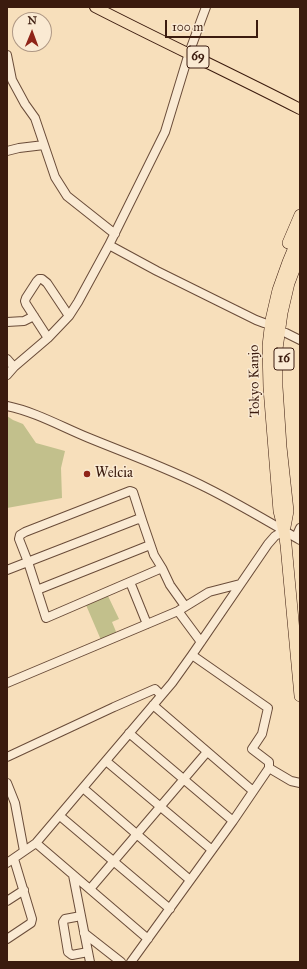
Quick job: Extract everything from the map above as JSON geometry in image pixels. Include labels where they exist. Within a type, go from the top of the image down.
[{"type":"highway","points":[[277,447],[268,435],[264,410],[261,380],[262,343],[264,323],[271,289],[277,270],[300,215]]},
{"type":"highway","name":"Tokyo Kanjo","points":[[300,233],[278,290],[271,320],[268,346],[273,388],[277,447],[278,512],[284,531],[300,696]]},
{"type":"highway","name":"Tokyo Kanjo","points":[[273,388],[282,313],[289,283],[300,254]]},
{"type":"highway","name":"16","points":[[277,447],[286,434],[284,349],[288,316],[296,282],[300,272]]},
{"type":"main road","name":"69","points":[[95,7],[300,109]]},
{"type":"street","points":[[7,376],[14,367],[48,338],[69,316],[110,245],[165,132],[206,7]]},
{"type":"street","points":[[7,55],[12,80],[25,104],[35,118],[54,177],[67,196],[115,234]]},
{"type":"street","points":[[7,151],[44,145]]},
{"type":"street","points":[[110,245],[157,271],[264,323]]},
{"type":"street","points":[[48,338],[25,301],[39,279],[42,279],[47,283],[69,316]]},
{"type":"street","points":[[7,322],[24,321],[34,316]]},
{"type":"street","points":[[286,333],[300,340]]},
{"type":"street","points":[[7,359],[14,367]]},
{"type":"street","points":[[7,406],[42,417],[74,432],[206,487],[298,539],[300,528]]},
{"type":"street","points":[[162,568],[46,618],[19,539],[20,535],[25,532],[130,491],[133,492],[154,555],[162,568],[182,609],[201,642]]},
{"type":"street","points":[[7,570],[138,519],[142,520]]},
{"type":"street","points":[[7,939],[32,921],[24,890],[11,861],[36,843],[153,706],[192,655],[268,544],[275,536],[284,531]]},
{"type":"street","points":[[37,590],[150,545]]},
{"type":"street","points":[[130,582],[147,624]]},
{"type":"street","points":[[7,683],[182,609],[209,592],[240,584]]},
{"type":"street","points":[[131,962],[170,910],[269,768],[269,762],[252,749],[262,734],[268,708],[192,655]]},
{"type":"street","points":[[7,757],[155,689],[161,695]]},
{"type":"street","points":[[153,706],[253,791]]},
{"type":"street","points":[[129,733],[232,821]]},
{"type":"street","points":[[90,890],[207,752]]},
{"type":"street","points":[[106,761],[212,850]]},
{"type":"street","points":[[269,768],[291,781],[300,784]]},
{"type":"street","points":[[7,783],[11,804],[24,851]]},
{"type":"street","points":[[83,788],[190,880]]},
{"type":"street","points":[[60,816],[170,910]]},
{"type":"street","points":[[36,843],[148,939]]},
{"type":"street","points":[[73,875],[90,962]]},
{"type":"street","points":[[7,901],[24,890]]},
{"type":"street","points":[[81,916],[65,920],[63,922],[68,952],[72,954],[88,952]]},
{"type":"street","points":[[84,933],[121,962]]},
{"type":"shaded area","points":[[7,416],[23,424],[36,443],[65,451],[61,468],[62,498],[7,508]]},
{"type":"shaded area","points":[[108,596],[119,619],[112,622],[117,634],[101,640],[86,605]]},
{"type":"place","name":"Welcia","points":[[87,474]]}]
